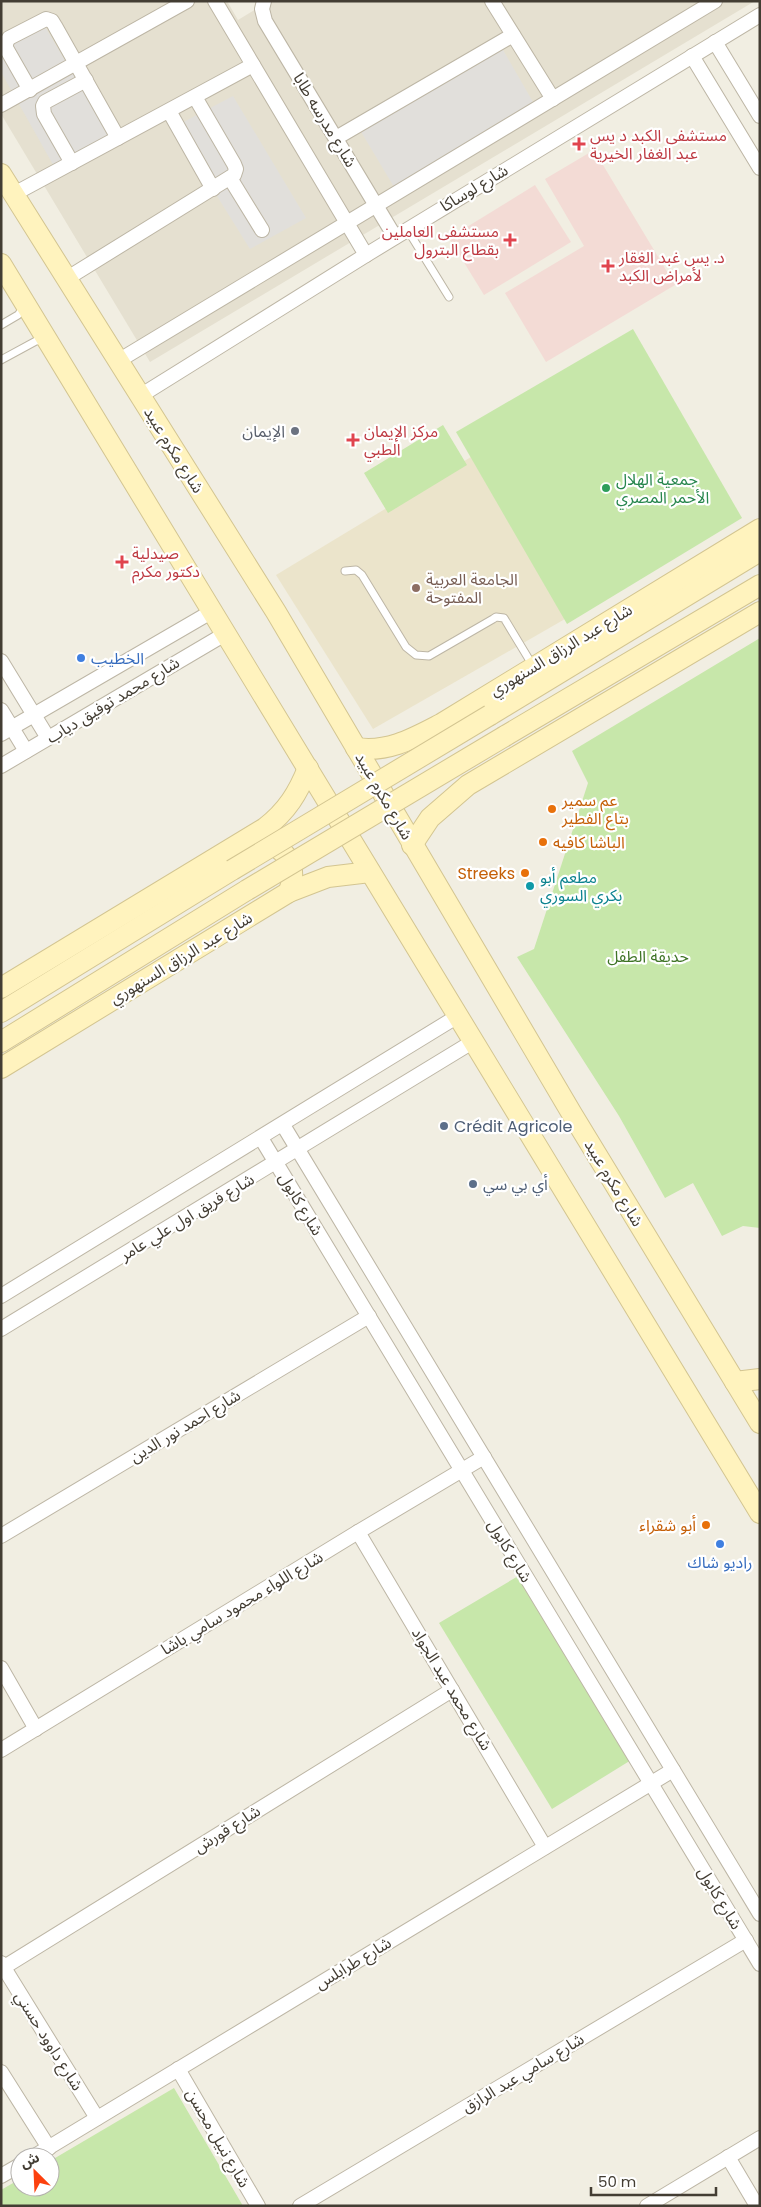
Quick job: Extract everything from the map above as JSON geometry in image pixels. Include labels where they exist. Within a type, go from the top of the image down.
[{"type":"street","points":[[1,105],[187,1]]},
{"type":"street","points":[[215,1],[366,255]]},
{"type":"street","name":"شارع مدرسه طابا","points":[[264,1],[262,9],[265,20],[395,237]]},
{"type":"street","points":[[492,1],[553,99]]},
{"type":"street","points":[[118,361],[553,99],[691,7],[715,1]]},
{"type":"street","name":"شارع لوساكا","points":[[140,396],[408,229],[760,15]]},
{"type":"street","points":[[30,90],[6,48],[6,43],[9,38],[46,19],[52,21],[118,138]]},
{"type":"street","points":[[336,138],[513,35]]},
{"type":"street","points":[[715,42],[760,116]]},
{"type":"street","points":[[692,56],[760,168]]},
{"type":"street","points":[[14,194],[253,65]]},
{"type":"street","points":[[72,163],[44,114],[43,106],[45,102],[86,80]]},
{"type":"street","points":[[66,278],[230,178],[236,169],[234,164],[195,97]]},
{"type":"street","points":[[169,110],[213,189]]},
{"type":"street","name":"شارع مكرم عبيد","points":[[1,174],[276,612],[577,1123],[760,1423]]},
{"type":"street","points":[[230,178],[262,230]]},
{"type":"street","points":[[1,264],[760,1513]]},
{"type":"street","name":"شارع عبد الرزاق السنهوري","points":[[356,748],[368,750],[395,746],[441,724],[533,666],[760,529]]},
{"type":"street","points":[[1,1012],[760,551]]},
{"type":"street","points":[[1,1042],[255,885],[760,585]]},
{"type":"street","name":"شارع محمد توفيق دياب","points":[[7,731],[211,612]]},
{"type":"street","points":[[412,844],[420,831],[441,807],[481,778],[760,612]]},
{"type":"street","name":"شارع محمد توفيق دياب","points":[[1,766],[225,634]]},
{"type":"street","points":[[1,662],[48,738]]},
{"type":"street","points":[[1,710],[7,731],[26,751]]},
{"type":"street","points":[[441,724],[440,741],[445,757],[456,770],[481,778]]},
{"type":"street","points":[[1,988],[277,819],[296,796],[308,768]]},
{"type":"street","points":[[255,834],[276,845],[288,857],[293,874],[289,892]]},
{"type":"street","name":"شارع عبد الرزاق السنهوري","points":[[1,1068],[289,892],[328,877],[370,872]]},
{"type":"street","name":"شارع فريق اول علي عامر","points":[[1,1296],[458,1016]]},
{"type":"street","name":"شارع فريق اول علي عامر","points":[[1,1329],[474,1042]]},
{"type":"street","name":"شارع كابول","points":[[282,1125],[760,1914]]},
{"type":"street","name":"شارع كابول","points":[[261,1138],[760,1964]]},
{"type":"street","name":"شارع احمد نور الدين","points":[[1,1536],[369,1316]]},
{"type":"street","points":[[735,1382],[760,1378]]},
{"type":"street","name":"شارع اللواء محمود سامي باشا","points":[[1,1750],[484,1457]]},
{"type":"street","name":"شارع محمد عبد الجواد","points":[[358,1532],[545,1847]]},
{"type":"street","points":[[1,1668],[36,1728]]},
{"type":"street","name":"شارع قورش","points":[[2,1966],[452,1690]]},
{"type":"street","name":"شارع طرابلس","points":[[50,2147],[673,1770]]},
{"type":"street","name":"شارع سامي عبد الرازق","points":[[300,2206],[746,1940]]},
{"type":"street","name":"شارع داوود حسني","points":[[2,1966],[97,2118]]},
{"type":"street","name":"شارع نبيل محسن","points":[[178,2069],[258,2206]]},
{"type":"street","points":[[1,2072],[47,2147]]},
{"type":"street","points":[[647,2206],[760,2138]]},
{"type":"street","points":[[728,2157],[757,2206]]},
{"type":"lane","points":[[408,229],[449,298]]},
{"type":"lane","points":[[1,325],[18,315],[26,305]]},
{"type":"lane","points":[[1,360],[36,341],[46,339]]},
{"type":"lane","points":[[345,571],[356,570],[362,575],[406,647],[416,656],[429,656],[496,617],[500,617],[504,618],[533,666]]},
{"type":"shaded area","points":[[1,1],[227,1],[238,20],[269,1],[755,1],[150,362],[1,114]]},
{"type":"shaded area","points":[[38,15],[112,139],[56,170],[1,72],[1,36]]},
{"type":"shaded area","points":[[502,48],[533,102],[394,187],[360,130]]},
{"type":"shaded area","points":[[233,96],[306,218],[250,249],[174,127]]},
{"type":"shaded area","name":"د. يس غبد الغقار لأمراض الكبد","points":[[594,150],[675,285],[546,362],[505,293],[584,246],[545,179]]},
{"type":"shaded area","name":"مستشفى العاملين بقطاع البترول","points":[[535,185],[571,242],[484,295],[449,238]]},
{"type":"shaded area","name":"الجامعة العربية المفتوحة","points":[[471,457],[565,619],[373,729],[276,575]]},
{"type":"green space","name":"جمعية الهلال الأحمر المصري","points":[[633,329],[742,518],[567,624],[456,432]]},
{"type":"green space","points":[[443,425],[467,465],[388,513],[364,473]]},
{"type":"green space","name":"حديقة الطفل","points":[[760,638],[760,1228],[743,1226],[722,1236],[693,1183],[665,1198],[619,1116],[517,957],[534,949],[588,783],[572,751]]},
{"type":"green space","points":[[525,1572],[636,1757],[552,1809],[439,1623]]},
{"type":"green space","points":[[174,2088],[243,2206],[1,2206],[1,2190],[10,2185],[10,2197],[60,2197],[60,2155]]},
{"type":"place","name":"مستشفى الكبد د يس عبد الغفار الخيرية","points":[[579,144]]},
{"type":"place","name":"مستشفى العاملين بقطاع البترول","points":[[510,240]]},
{"type":"place","name":"د. يس غبد الغقار لأمراض الكبد","points":[[608,266]]},
{"type":"place","name":"الإيمان","points":[[295,431]]},
{"type":"place","name":"مركز الإيمان الطبي","points":[[353,440]]},
{"type":"place","name":"جمعية الهلال الأحمر المصري","points":[[606,488]]},
{"type":"place","name":"صيدلية دكتور مكرم","points":[[122,562]]},
{"type":"place","name":"الجامعة العربية المفتوحة","points":[[416,588]]},
{"type":"place","name":"الخطيب","points":[[81,658]]},
{"type":"place","name":"عم سمير بتاع الفطير","points":[[552,809]]},
{"type":"place","name":"الباشا كافيه","points":[[543,842]]},
{"type":"place","name":"Streeks","points":[[525,873]]},
{"type":"place","name":"مطعم أبو بكري السوري","points":[[530,886]]},
{"type":"place","name":"Crédit Agricole","points":[[444,1126]]},
{"type":"place","name":"أي بي سي","points":[[473,1184]]},
{"type":"place","name":"أبو شقراء","points":[[706,1525]]},
{"type":"place","name":"راديو شاك","points":[[720,1544]]}]
